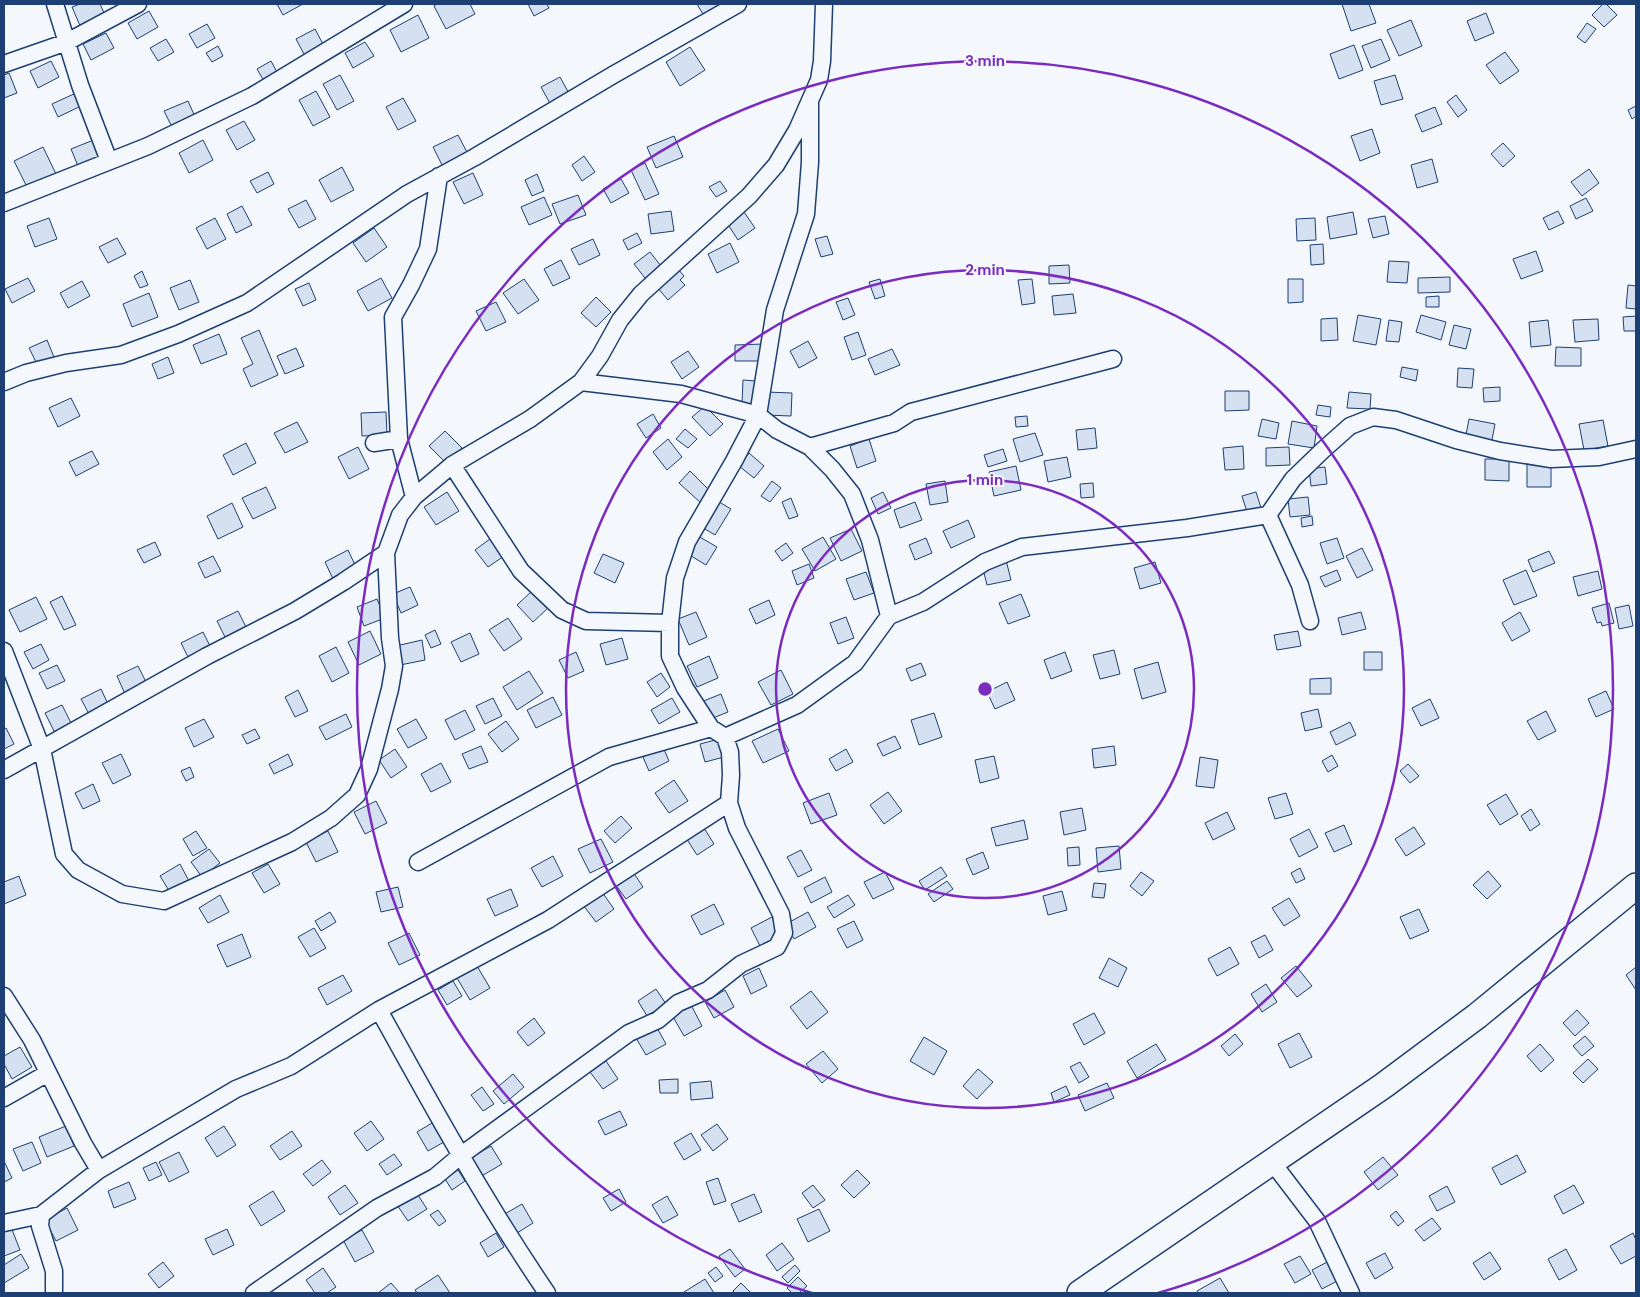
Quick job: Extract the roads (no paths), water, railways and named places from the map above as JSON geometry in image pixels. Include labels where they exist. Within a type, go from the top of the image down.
[{"type":"main road","points":[[1080,1293],[1383,1086],[1477,1016],[1636,886]]},
{"type":"street","points":[[55,4],[80,85],[109,161]]},
{"type":"street","points":[[4,64],[67,42],[138,4]]},
{"type":"street","points":[[4,202],[148,146],[252,96],[404,4]]},
{"type":"street","points":[[4,382],[26,373],[66,363],[121,355],[178,334],[247,303],[407,194],[738,4]]},
{"type":"street","points":[[4,651],[42,749],[64,854],[78,870],[122,894],[164,900],[292,842],[331,818],[357,794],[369,769],[390,689],[394,666],[390,638],[386,553],[400,515],[414,497],[452,465],[530,419],[581,382],[600,356],[620,320],[641,294],[749,196],[776,165],[797,130],[819,80],[822,61],[824,4]]},
{"type":"street","points":[[254,1293],[377,1208],[435,1177],[460,1156],[629,1033],[658,1020],[678,1003],[708,990],[741,964],[777,947],[784,933],[781,914],[737,828],[729,803],[730,752],[725,738],[711,728],[685,688],[670,656],[670,623],[675,578],[687,542],[758,415],[775,310],[806,214],[810,162],[810,103]]},
{"type":"street","points":[[414,497],[399,439],[393,317],[428,249],[439,176]]},
{"type":"street","points":[[810,447],[894,423],[911,412],[1113,359]]},
{"type":"street","points":[[581,382],[681,394],[758,415],[778,430],[810,447],[832,469],[852,494],[870,540],[889,616]]},
{"type":"street","points":[[725,738],[797,705],[855,663],[889,616],[923,602],[985,562],[1022,547],[1187,528],[1268,515],[1293,479],[1323,450],[1350,426],[1373,417],[1396,420],[1456,440],[1500,451],[1551,459],[1600,457],[1636,449]]},
{"type":"street","points":[[374,443],[399,439]]},
{"type":"street","points":[[452,465],[521,571],[562,610],[586,621],[670,623]]},
{"type":"street","points":[[1268,515],[1300,585],[1310,621]]},
{"type":"street","points":[[4,770],[190,666],[295,611],[386,553]]},
{"type":"street","points":[[418,862],[609,757],[711,728]]},
{"type":"street","points":[[4,1223],[41,1215],[99,1170],[236,1088],[291,1066],[379,1010],[548,920],[729,803]]},
{"type":"street","points":[[6,1005],[32,1040],[99,1170]]},
{"type":"street","points":[[379,1010],[460,1156],[521,1256],[547,1293]]},
{"type":"street","points":[[4,1098],[48,1073]]},
{"type":"street","points":[[1272,1162],[1317,1222],[1351,1293]]},
{"type":"street","points":[[41,1215],[40,1226],[54,1271],[54,1293]]}]
